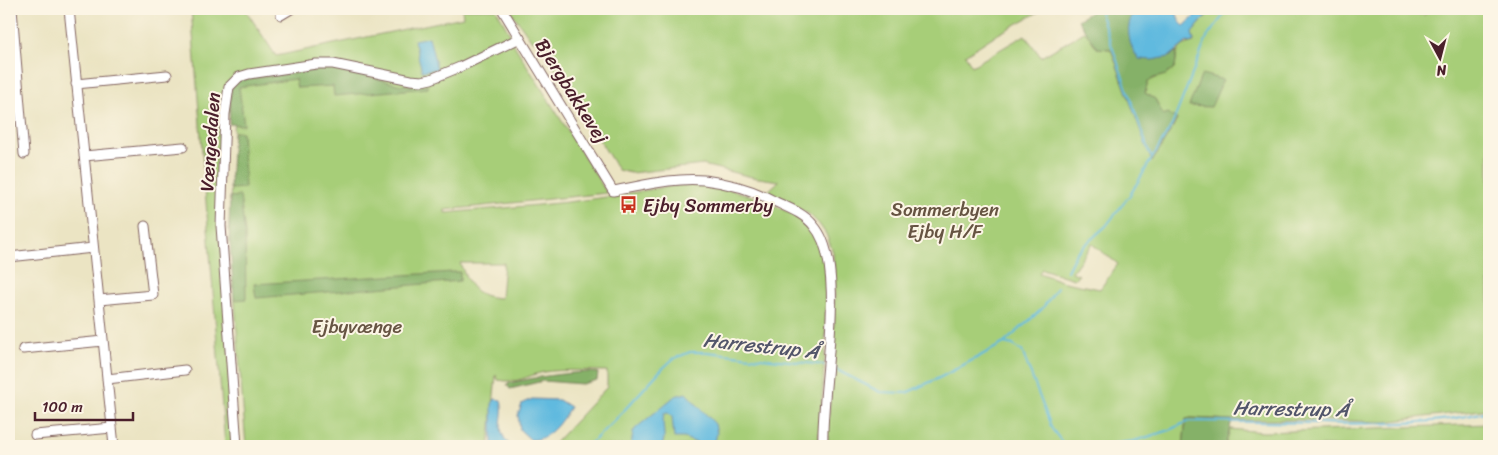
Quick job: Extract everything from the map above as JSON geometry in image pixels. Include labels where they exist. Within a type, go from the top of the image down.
[{"type":"street","points":[[12,9],[24,154]]},
{"type":"street","points":[[69,9],[114,446]]},
{"type":"street","points":[[280,15],[291,9]]},
{"type":"street","name":"Bjergbakkevej","points":[[502,9],[613,191],[676,181],[703,180],[727,184],[760,193],[800,214],[814,225],[822,237],[827,252],[830,279],[830,354],[823,446]]},
{"type":"street","name":"Vængedalen","points":[[237,446],[221,226],[225,114],[229,87],[239,77],[249,74],[316,64],[346,66],[411,80],[431,79],[520,38]]},
{"type":"street","points":[[76,84],[167,75]]},
{"type":"street","points":[[84,156],[183,147]]},
{"type":"street","points":[[99,300],[153,295],[145,226]]},
{"type":"street","points":[[9,257],[93,248]]},
{"type":"street","points":[[24,349],[103,341]]},
{"type":"street","points":[[107,379],[185,370]]},
{"type":"street","points":[[35,435],[112,428]]},
{"type":"green space","name":"Ejbyvænge","points":[[191,9],[245,9],[276,56],[463,17],[462,9],[496,9],[512,37],[511,40],[607,193],[445,210],[445,213],[566,202],[666,187],[703,185],[750,195],[785,211],[812,230],[822,248],[826,273],[826,325],[818,446],[552,446],[607,387],[607,371],[566,370],[544,372],[511,381],[498,380],[496,375],[489,446],[246,446],[229,228],[235,90],[222,129],[220,180],[234,446],[225,446]],"holes":[[[460,263],[504,263],[501,298],[485,295],[474,289]]]},
{"type":"green space","name":"Sommerbyen Ejby H/F","points":[[1044,9],[991,38],[965,55],[972,66],[1025,35],[1041,57],[1086,31],[1097,48],[1111,49],[1152,162],[1177,120],[1163,115],[1155,99],[1145,93],[1148,82],[1175,67],[1179,49],[1194,42],[1192,33],[1212,9],[1403,9],[1404,12],[1425,15],[1427,9],[1489,9],[1489,409],[1384,422],[1191,418],[1186,419],[1183,446],[828,446],[835,283],[833,252],[826,234],[819,224],[809,214],[766,193],[779,181],[752,177],[703,165],[631,173],[618,170],[538,41],[532,41],[510,10]],"holes":[[[1092,244],[1118,264],[1100,289],[1064,282],[1039,273],[1042,269],[1074,279],[1079,275],[1072,272]]]},
{"type":"green space","points":[[1095,9],[1135,9],[1131,18],[1169,57],[1177,51],[1175,67],[1166,75],[1154,78],[1148,82],[1145,93],[1155,99],[1163,115],[1168,113],[1177,119],[1152,162],[1111,49],[1097,48],[1078,20]]},
{"type":"green space","points":[[335,68],[401,85],[428,85],[428,88],[334,96],[333,86],[297,88],[295,79],[239,87],[244,125],[229,124],[231,89],[235,80]]},
{"type":"green space","points":[[1202,74],[1223,80],[1211,107],[1189,106]]},
{"type":"green space","points":[[233,132],[242,132],[245,188],[230,189]]},
{"type":"green space","points":[[240,196],[245,234],[246,299],[234,300],[229,228],[230,197]]},
{"type":"green space","points":[[460,272],[460,281],[256,298],[254,284]]},
{"type":"green space","points":[[589,372],[598,373],[597,380],[582,384],[543,381],[510,389],[507,385],[540,377]]},
{"type":"green space","points":[[1186,419],[1232,420],[1225,446],[1183,446]]},
{"type":"green space","points":[[1489,424],[1489,446],[1225,446],[1230,429],[1264,432]]},
{"type":"water","points":[[1135,9],[1175,9],[1180,22],[1184,26],[1194,17],[1194,9],[1212,9],[1192,33],[1194,41],[1187,42],[1169,57],[1152,60],[1139,59],[1130,41],[1130,21]]},
{"type":"water","points":[[429,37],[437,69],[422,71],[414,40]]},
{"type":"water","points":[[686,393],[715,424],[717,433],[714,446],[705,446],[684,438],[674,438],[672,417],[668,413],[664,414],[662,446],[631,446],[633,432],[636,428],[675,396]]},
{"type":"water","points":[[495,399],[501,400],[501,429],[511,446],[492,446],[492,404]]},
{"type":"water","points":[[532,399],[559,400],[570,407],[549,434],[531,440],[520,430],[518,415],[522,404]]},
{"type":"waterway","points":[[1067,271],[1076,253],[1106,226],[1130,195],[1172,125],[1207,37],[1226,12],[1239,9]]},
{"type":"waterway","points":[[1100,12],[1152,157]]},
{"type":"waterway","points":[[1004,343],[1042,309],[1057,288]]},
{"type":"waterway","name":"Harrestrup Å","points":[[831,367],[880,392],[906,393],[941,377],[1004,343],[1013,345],[1022,351],[1052,429],[1062,442],[1069,446]]},
{"type":"waterway","name":"Harrestrup Å","points":[[588,446],[673,359],[690,352],[707,352],[824,365]]},
{"type":"waterway","name":"Harrestrup Å","points":[[1096,446],[1134,441],[1167,431],[1189,421],[1404,423],[1426,422],[1489,411]]},
{"type":"place","name":"Ejby Sommerby","points":[[629,205]]}]
